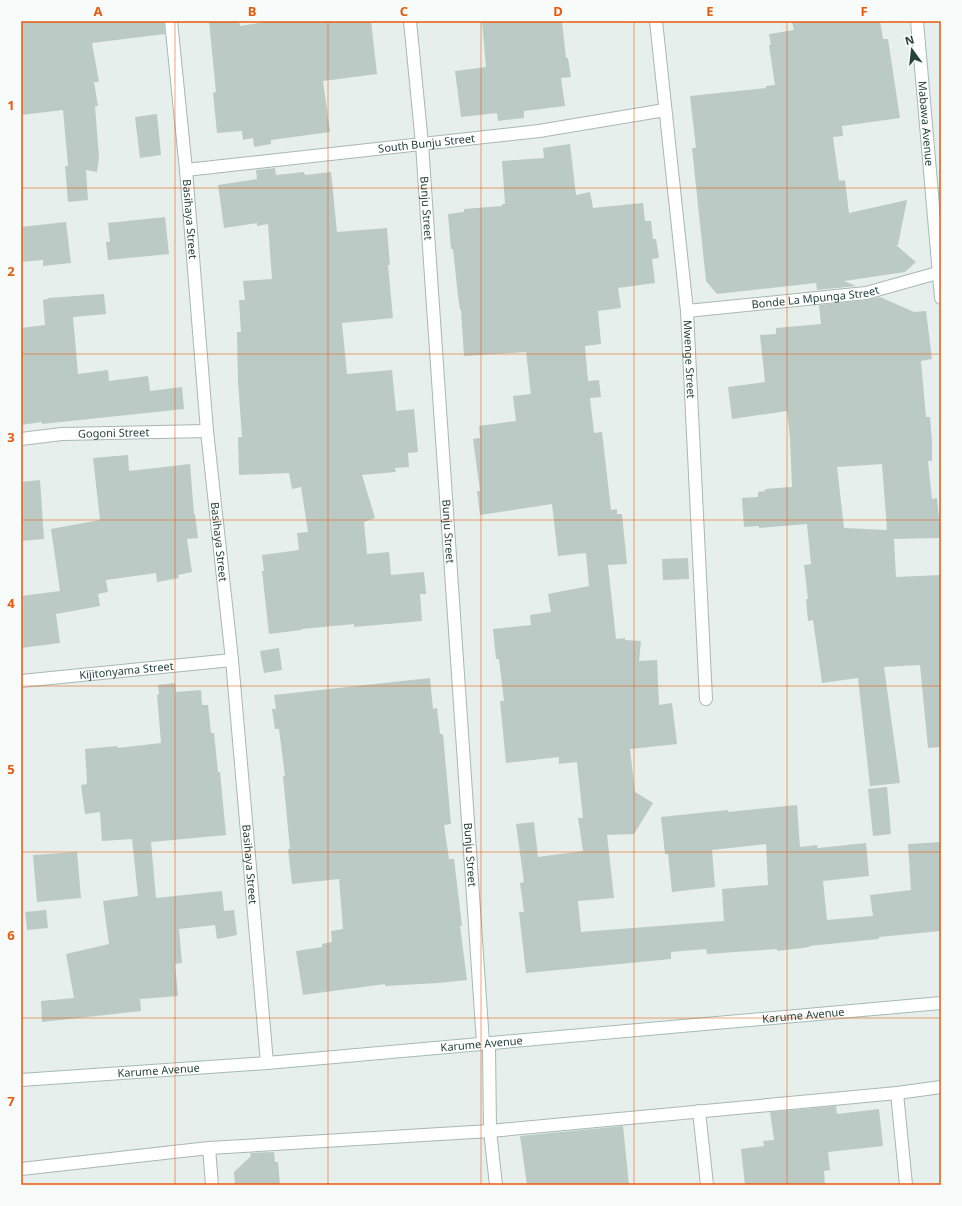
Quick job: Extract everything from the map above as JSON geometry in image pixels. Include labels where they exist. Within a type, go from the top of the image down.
[{"type":"street","name":"Basihaya Street","points":[[171,21],[186,170],[206,431],[232,660],[267,1063]]},
{"type":"street","name":"Bunju Street","points":[[410,21],[422,144],[488,1070],[490,1131],[496,1185]]},
{"type":"street","name":"Mwenge Street","points":[[656,21],[687,311],[706,699]]},
{"type":"street","name":"Mabawa Avenue","points":[[917,21],[940,272],[941,298]]},
{"type":"street","name":"South Bunju Street","points":[[186,170],[538,131],[665,110]]},
{"type":"street","name":"Bonde La Mpunga Street","points":[[687,311],[866,293],[940,272]]},
{"type":"street","name":"Gogoni Street","points":[[21,439],[62,434],[206,431]]},
{"type":"street","name":"Kijitonyama Street","points":[[21,681],[232,660]]},
{"type":"street","name":"Karume Avenue","points":[[21,1080],[267,1063],[941,1003]]},
{"type":"street","points":[[21,1169],[209,1148],[490,1131],[897,1093],[941,1087]]},
{"type":"street","points":[[897,1093],[906,1185]]},
{"type":"street","points":[[699,1111],[707,1185]]},
{"type":"street","points":[[209,1148],[212,1185]]},
{"type":"building","points":[[21,21],[164,21],[165,34],[92,43],[99,82],[94,82],[98,106],[95,106],[99,158],[97,172],[86,170],[88,200],[68,202],[65,166],[68,166],[63,110],[21,115]]},
{"type":"building","points":[[209,21],[239,21],[240,26],[271,21],[371,21],[377,74],[323,81],[330,132],[271,140],[271,144],[254,147],[253,138],[243,140],[242,131],[217,133],[213,93],[216,92]]},
{"type":"building","points":[[482,21],[562,21],[566,58],[568,58],[571,77],[561,78],[565,106],[524,111],[524,118],[498,121],[497,113],[461,117],[455,71],[486,67]]},
{"type":"building","points":[[792,21],[880,21],[883,39],[888,39],[900,118],[842,126],[843,136],[833,137],[839,181],[845,180],[849,213],[907,200],[898,245],[896,245],[916,262],[905,272],[844,281],[856,286],[817,290],[816,283],[717,294],[706,281],[692,148],[696,148],[690,96],[766,88],[766,86],[775,85],[769,45],[771,45],[769,34],[794,30]]},
{"type":"building","points":[[157,114],[161,155],[140,158],[135,117]]},
{"type":"building","points":[[570,144],[576,195],[590,192],[593,208],[643,203],[645,221],[651,221],[653,239],[656,239],[659,258],[652,259],[655,283],[618,288],[621,308],[598,311],[601,344],[585,346],[588,381],[599,380],[601,397],[590,398],[594,433],[602,432],[611,510],[617,509],[617,514],[622,514],[627,564],[608,565],[616,639],[625,638],[625,640],[641,641],[639,661],[657,660],[659,705],[672,703],[677,744],[630,749],[635,792],[653,803],[634,834],[607,835],[614,898],[578,901],[581,932],[724,921],[722,889],[768,885],[766,844],[712,850],[715,887],[672,892],[668,854],[665,854],[661,817],[797,805],[800,847],[817,845],[818,848],[866,843],[869,876],[823,881],[827,920],[873,916],[870,895],[911,890],[908,844],[941,842],[941,931],[879,937],[879,939],[809,946],[810,947],[777,951],[777,949],[707,954],[706,949],[671,952],[671,959],[526,973],[519,912],[524,912],[520,883],[524,882],[516,824],[534,822],[538,857],[583,851],[578,818],[583,818],[577,762],[559,764],[559,757],[506,763],[500,701],[504,701],[499,659],[496,659],[493,629],[531,625],[530,615],[551,612],[548,594],[589,586],[586,553],[558,556],[552,504],[480,515],[477,491],[480,491],[473,439],[480,438],[479,426],[516,421],[513,396],[531,394],[526,352],[464,356],[461,310],[453,249],[451,249],[448,214],[464,212],[464,209],[502,206],[502,204],[505,204],[502,161],[544,158],[543,148]]},
{"type":"building","points":[[275,168],[276,175],[304,172],[305,175],[331,172],[337,232],[387,228],[390,265],[388,265],[393,318],[342,323],[347,374],[392,370],[396,411],[414,409],[418,452],[408,453],[409,467],[395,468],[396,472],[362,475],[375,518],[364,522],[367,554],[389,552],[391,575],[424,572],[426,594],[420,594],[422,621],[354,627],[354,624],[269,634],[262,571],[264,571],[262,555],[299,550],[297,533],[308,532],[301,487],[292,489],[289,473],[239,475],[238,437],[242,437],[238,382],[237,332],[241,332],[239,300],[245,300],[243,281],[272,279],[268,224],[257,226],[257,223],[224,228],[218,185],[257,179],[256,170]]},
{"type":"building","points":[[165,217],[169,254],[108,260],[106,242],[110,242],[108,223]]},
{"type":"building","points":[[66,222],[71,263],[43,266],[43,260],[21,262],[21,227]]},
{"type":"building","points":[[104,294],[106,314],[73,317],[78,374],[108,370],[109,381],[148,376],[150,391],[182,387],[184,409],[21,425],[21,328],[45,325],[43,300],[48,298]]},
{"type":"building","points":[[880,297],[914,312],[926,311],[932,359],[921,361],[926,417],[930,417],[932,442],[932,461],[928,461],[932,499],[937,498],[941,538],[894,539],[896,577],[941,575],[941,747],[928,748],[920,665],[884,667],[900,783],[870,786],[858,678],[822,683],[813,620],[808,621],[806,599],[808,599],[804,565],[811,564],[807,524],[759,528],[759,526],[744,527],[742,498],[758,497],[758,492],[765,491],[765,489],[792,487],[790,438],[787,411],[732,419],[728,387],[765,382],[760,335],[776,334],[776,328],[821,324],[819,305],[867,300]],"holes":[[[882,464],[887,530],[844,528],[837,467]]]},
{"type":"building","points":[[128,455],[129,471],[190,464],[194,514],[198,538],[187,539],[192,572],[178,575],[179,578],[157,582],[156,573],[106,580],[108,592],[98,594],[100,606],[56,614],[60,643],[21,648],[21,596],[60,591],[51,529],[100,520],[93,458]]},
{"type":"building","points":[[40,480],[44,539],[21,541],[21,482]]},
{"type":"building","points":[[688,558],[689,579],[663,580],[662,559]]},
{"type":"building","points":[[279,648],[282,670],[264,673],[260,651]]},
{"type":"building","points":[[430,678],[433,709],[437,708],[440,734],[443,734],[451,824],[444,825],[449,859],[454,859],[467,980],[385,986],[385,984],[303,995],[296,951],[322,947],[322,944],[332,942],[331,931],[343,929],[339,879],[292,884],[283,776],[285,776],[279,729],[275,729],[272,709],[276,709],[274,695]]},
{"type":"building","points":[[175,683],[176,692],[201,690],[202,705],[208,705],[211,733],[214,733],[218,772],[220,772],[226,835],[151,842],[156,898],[222,891],[224,911],[234,910],[237,935],[217,939],[215,925],[179,929],[182,963],[175,964],[178,996],[140,999],[141,1011],[42,1022],[41,1001],[74,998],[66,954],[109,944],[103,901],[138,896],[132,839],[102,841],[100,812],[85,814],[81,785],[87,784],[85,749],[117,746],[118,748],[161,743],[157,695],[159,694],[158,685]]},
{"type":"building","points":[[887,787],[891,834],[873,836],[868,789]]},
{"type":"building","points":[[77,852],[81,898],[37,902],[33,855]]},
{"type":"building","points":[[46,910],[48,928],[27,930],[25,912]]},
{"type":"building","points":[[836,1106],[837,1114],[879,1109],[883,1146],[828,1152],[830,1170],[824,1171],[825,1185],[745,1185],[741,1149],[764,1146],[763,1141],[774,1140],[770,1112]]},
{"type":"building","points":[[623,1126],[629,1185],[527,1185],[520,1136]]},
{"type":"building","points":[[274,1152],[275,1162],[278,1162],[280,1185],[235,1185],[234,1172],[251,1156],[250,1153]]}]
